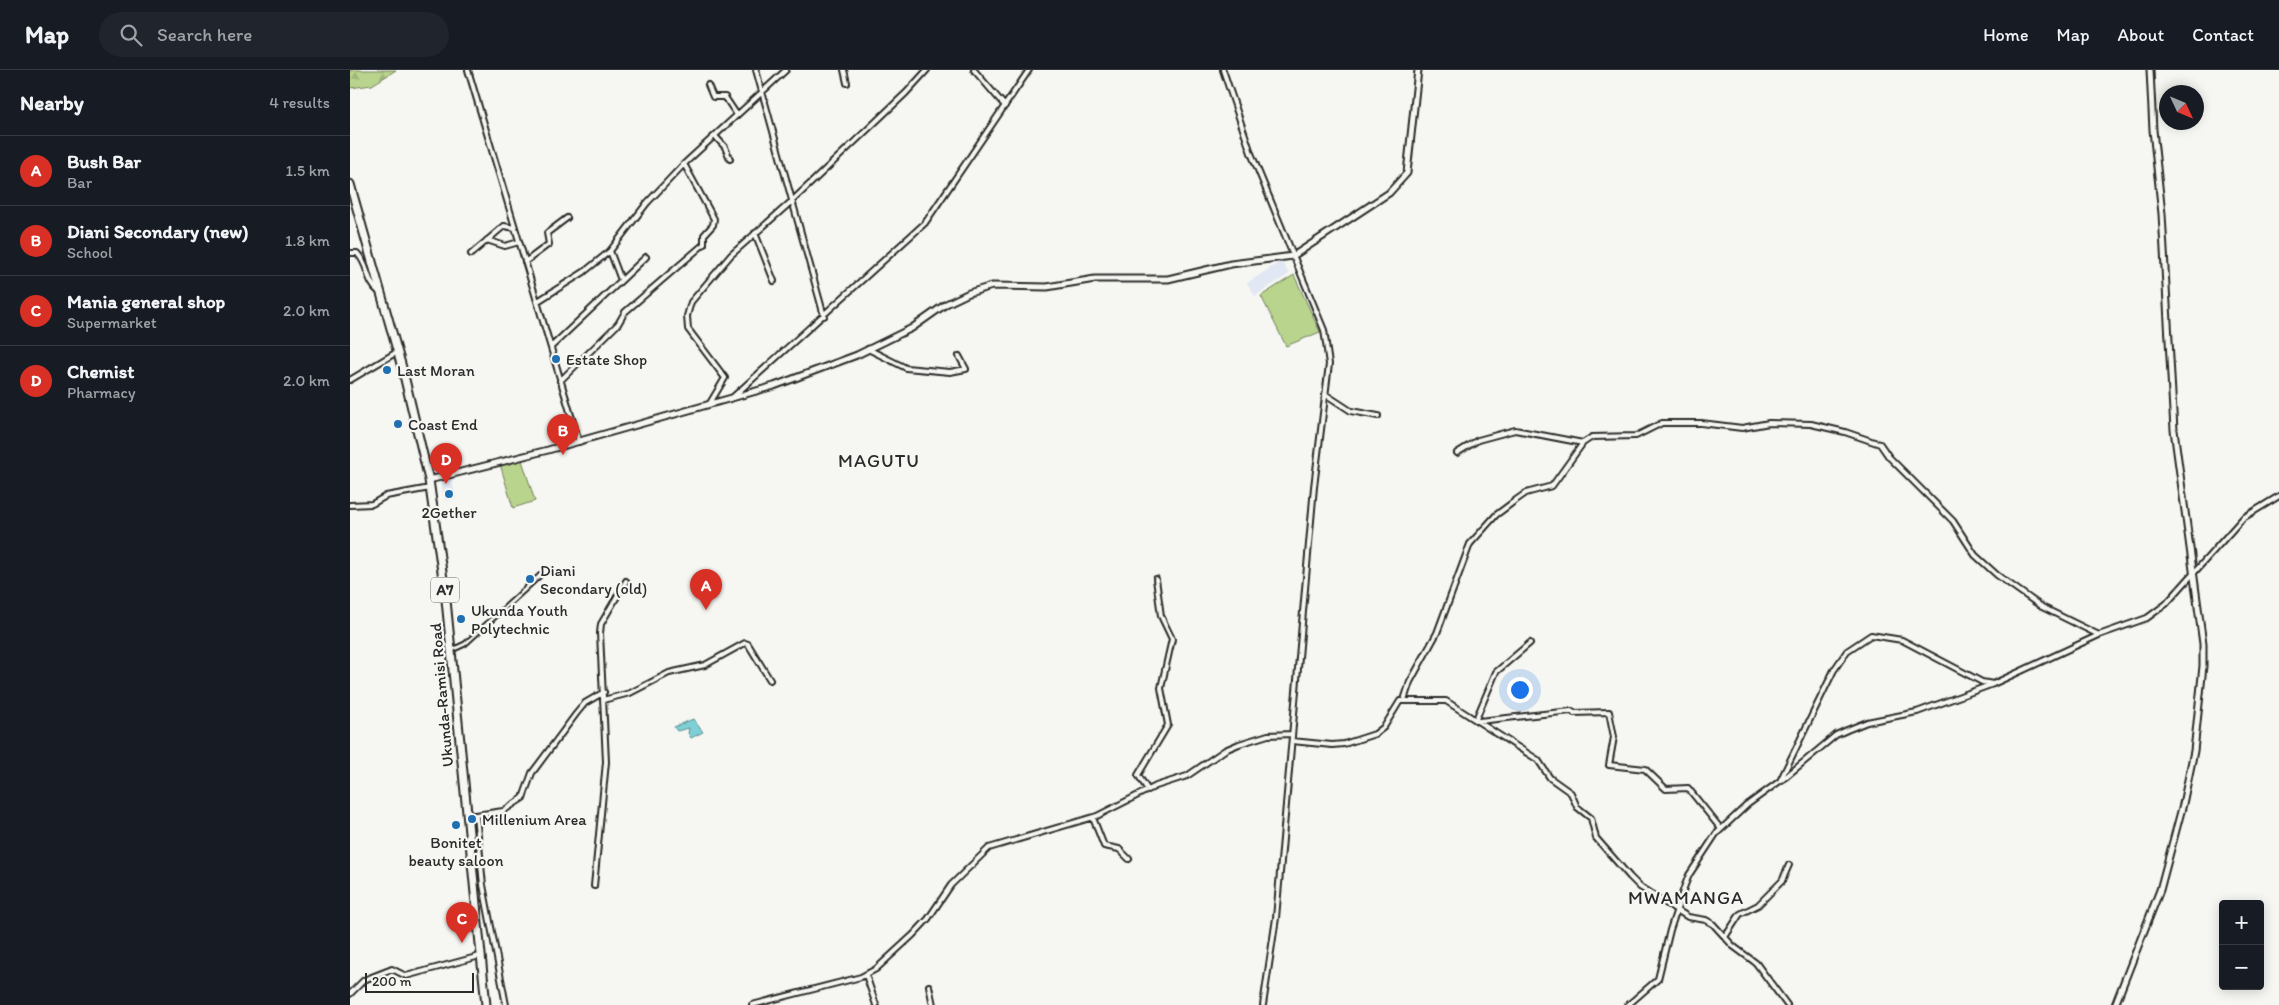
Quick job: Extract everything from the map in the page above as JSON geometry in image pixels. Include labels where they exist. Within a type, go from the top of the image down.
[{"type":"highway","name":"Ukunda-Ramisi Road","points":[[350,184],[397,352],[429,480],[442,566],[486,1005]]},
{"type":"street","points":[[468,70],[579,442]]},
{"type":"street","points":[[756,70],[824,316]]},
{"type":"street","points":[[538,301],[584,272],[610,251],[647,203],[684,164],[786,70]]},
{"type":"street","points":[[844,70],[847,83]]},
{"type":"street","points":[[710,403],[725,378],[688,329],[688,308],[719,268],[906,93],[927,70]]},
{"type":"street","points":[[974,70],[1005,106]]},
{"type":"street","points":[[734,396],[925,224],[1029,70]]},
{"type":"street","points":[[1223,70],[1251,153],[1327,338],[1328,364],[1314,487],[1276,918],[1263,1005]]},
{"type":"street","points":[[429,480],[579,442],[774,386],[868,349],[912,328],[946,304],[969,293],[992,286],[1047,287],[1095,279],[1168,279],[1231,264],[1293,256],[1388,193],[1407,174],[1418,70]]},
{"type":"street","points":[[2115,1005],[2160,890],[2193,760],[2204,651],[2174,430],[2162,214],[2153,130],[2150,70]]},
{"type":"street","points":[[708,85],[713,96],[725,97],[737,115]]},
{"type":"street","points":[[714,136],[726,147],[730,159]]},
{"type":"street","points":[[560,381],[618,324],[625,312],[704,244],[704,235],[713,224],[714,219],[684,164]]},
{"type":"street","points":[[525,262],[549,244],[547,233],[567,218]]},
{"type":"street","points":[[471,254],[504,226],[515,228]]},
{"type":"street","points":[[755,233],[774,281]]},
{"type":"street","points":[[487,240],[505,246],[519,242]]},
{"type":"street","points":[[610,251],[621,280]]},
{"type":"street","points":[[350,253],[357,254],[364,260],[371,284],[381,294]]},
{"type":"street","points":[[551,347],[646,257]]},
{"type":"street","points":[[868,349],[906,368],[950,372],[966,369],[959,356]]},
{"type":"street","points":[[350,380],[397,352]]},
{"type":"street","points":[[1325,394],[1351,411],[1378,416]]},
{"type":"street","points":[[1404,700],[1410,682],[1436,633],[1470,544],[1496,515],[1526,493],[1552,486],[1583,443],[1592,437],[1636,436],[1662,423],[1696,423],[1736,428],[1769,423],[1811,424],[1872,440],[1880,444],[1888,456],[1953,521],[1975,555],[1993,572],[2042,607],[2099,635]]},
{"type":"street","points":[[1457,453],[1478,440],[1515,430],[1583,443]]},
{"type":"street","points":[[350,505],[372,504],[386,496],[430,488]]},
{"type":"street","points":[[1628,1005],[1658,980],[1670,930],[1689,875],[1721,829],[1747,805],[1780,781],[1836,735],[1867,722],[1917,712],[1993,684],[2099,635],[2147,618],[2166,604],[2193,576],[2243,518],[2279,496]]},
{"type":"street","points":[[451,651],[465,644],[546,570]]},
{"type":"street","points":[[1148,790],[1138,775],[1168,725],[1161,688],[1172,639],[1161,616],[1156,579]]},
{"type":"street","points":[[594,886],[606,762],[601,624],[626,581]]},
{"type":"street","points":[[1780,781],[1834,670],[1847,651],[1871,634],[1902,640],[1982,682],[1993,684]]},
{"type":"street","points":[[603,700],[630,693],[669,673],[705,666],[744,643],[748,644],[770,680]]},
{"type":"street","points":[[1477,720],[1496,672],[1530,643]]},
{"type":"street","points":[[466,815],[503,811],[523,798],[532,773],[576,714],[585,703],[604,692]]},
{"type":"street","points":[[1292,741],[1332,746],[1344,744],[1375,734],[1384,727],[1396,705],[1404,700],[1442,700],[1477,720],[1538,760],[1550,778],[1572,793],[1577,806],[1591,818],[1596,838],[1640,887],[1688,917],[1706,920],[1733,946],[1756,963],[1787,1005]]},
{"type":"street","points":[[1477,720],[1571,711],[1574,713],[1609,712],[1614,736],[1610,765],[1645,769],[1666,789],[1688,788],[1721,829]]},
{"type":"street","points":[[752,1005],[866,975],[876,969],[928,919],[952,885],[989,848],[1093,818],[1148,790],[1188,776],[1225,750],[1239,744],[1268,735],[1292,734]]},
{"type":"street","points":[[476,815],[484,885],[506,1005]]},
{"type":"street","points":[[1093,818],[1104,846],[1119,849],[1129,859]]},
{"type":"street","points":[[1725,937],[1740,914],[1758,905],[1782,881],[1789,865]]},
{"type":"street","points":[[350,994],[364,980],[392,969],[406,976],[480,956]]},
{"type":"street","points":[[866,975],[876,1005]]},
{"type":"street","points":[[929,986],[933,1005]]},
{"type":"shaded area","points":[[1281,261],[1289,274],[1255,296],[1247,283]]},
{"type":"shaded area","points":[[451,477],[456,498],[445,501],[440,479]]},
{"type":"green space","points":[[350,70],[396,70],[372,85],[350,88]]},
{"type":"green space","points":[[1294,275],[1320,332],[1286,346],[1261,296]]},
{"type":"green space","points":[[521,457],[535,501],[513,508],[500,464]]},
{"type":"water","points":[[693,719],[703,732],[691,738],[688,733],[689,728],[677,731],[674,727]]},
{"type":"place","name":"Estate Shop","points":[[556,359]]},
{"type":"place","name":"Last Moran","points":[[387,370]]},
{"type":"place","name":"Coast End","points":[[398,424]]},
{"type":"place","name":"Diani Secondary (new)","points":[[563,455]]},
{"type":"place","name":"Chemist","points":[[446,484]]},
{"type":"place","name":"2Gether","points":[[449,494]]},
{"type":"place","name":"Diani Secondary (old)","points":[[530,579]]},
{"type":"place","name":"Bush Bar","points":[[706,610]]},
{"type":"place","name":"Ukunda Youth Polytechnic","points":[[461,619]]},
{"type":"place","name":"Millenium Area","points":[[472,819]]},
{"type":"place","name":"Bonitet beauty saloon","points":[[456,825]]},
{"type":"place","name":"Mania general shop","points":[[462,943]]},
{"type":"district","name":"MAGUTU","points":[[879,460]]},
{"type":"district","name":"MWAMANGA","points":[[1686,897]]}]
